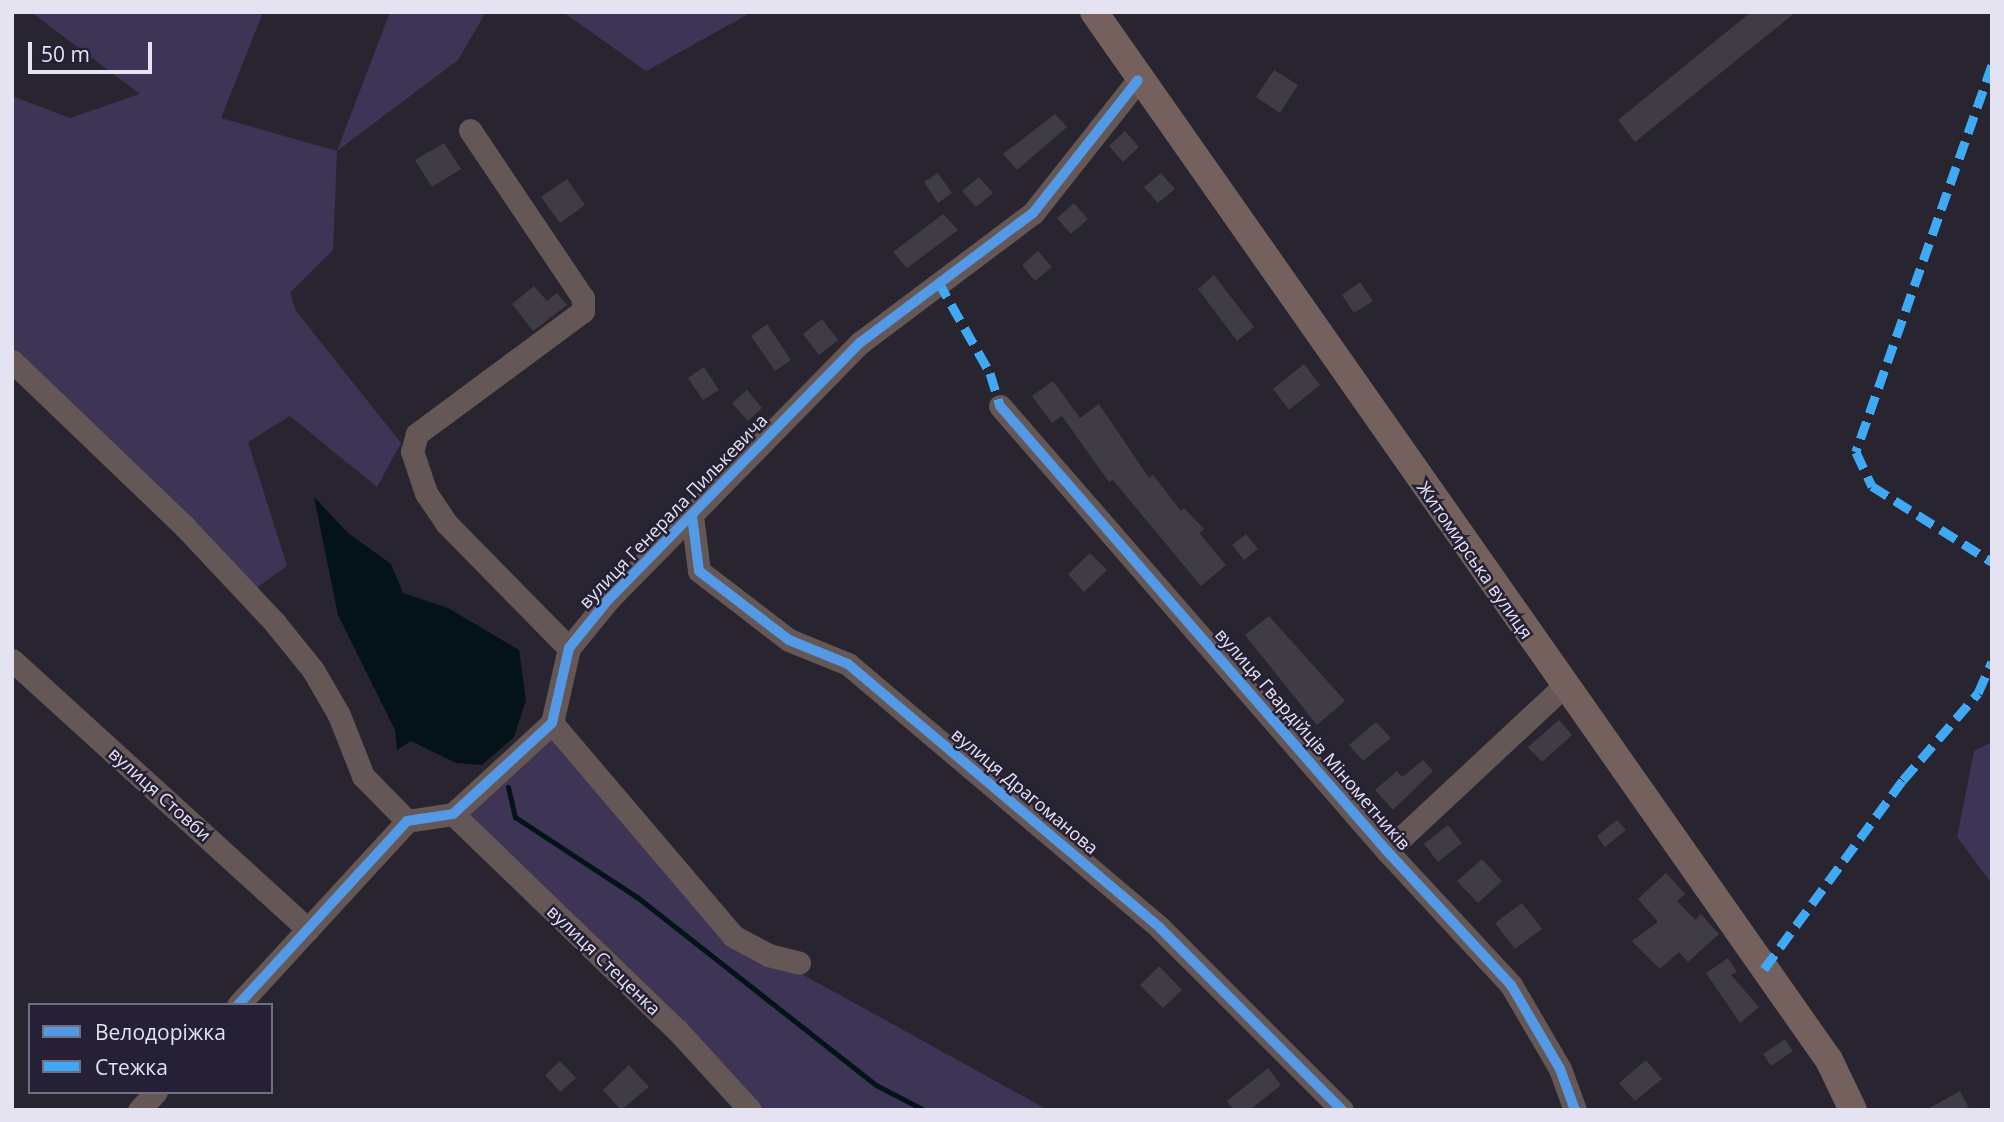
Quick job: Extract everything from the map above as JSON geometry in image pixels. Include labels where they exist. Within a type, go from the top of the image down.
[{"type":"main road","name":"Житомирська вулиця","points":[[1094,12],[1138,80],[1563,687],[1829,1060],[1853,1110]]},
{"type":"street","name":"вулиця Генерала Пилькевича","points":[[552,723],[569,648],[608,600],[861,342],[1033,213],[1138,80]]},
{"type":"street","points":[[470,130],[583,298],[583,311],[417,434],[412,451],[426,494],[447,524],[569,648]]},
{"type":"street","points":[[12,361],[185,527],[275,623],[313,670],[339,715],[363,776],[407,821]]},
{"type":"street","name":"вулиця Гвардійців Мінометників","points":[[1000,406],[1387,850],[1511,985],[1560,1069],[1575,1110]]},
{"type":"street","name":"вулиця Драгоманова","points":[[692,516],[699,571],[789,640],[848,664],[1160,928],[1342,1110]]},
{"type":"street","name":"вулиця Стовби","points":[[12,660],[308,929]]},
{"type":"street","name":"вулиця Гвардійців Мінометників","points":[[1387,850],[1563,687]]},
{"type":"street","points":[[240,1003],[407,821],[453,814],[552,723],[733,936],[768,955],[799,963]]},
{"type":"street","name":"вулиця Стеценка","points":[[453,814],[677,1030],[750,1110]]},
{"type":"street","points":[[139,1110],[154,1094]]},
{"type":"shaded area","points":[[31,12],[263,12],[221,118],[337,151],[333,250],[290,293],[296,311],[401,443],[377,487],[290,416],[248,442],[287,566],[248,594],[12,361],[12,96],[70,118],[140,94]]},
{"type":"shaded area","points":[[390,12],[486,12],[458,60],[337,151]]},
{"type":"shaded area","points":[[563,12],[752,12],[646,71]]},
{"type":"shaded area","points":[[314,497],[348,533],[391,564],[403,593],[448,608],[519,650],[526,700],[514,737],[482,765],[456,763],[411,741],[397,750],[395,730],[338,615]]},
{"type":"shaded area","points":[[552,723],[733,936],[1048,1110],[750,1110],[453,814]]},
{"type":"shaded area","points":[[1992,742],[1992,884],[1957,837],[1974,751]]},
{"type":"building","points":[[1751,12],[1796,12],[1635,142],[1618,120]]},
{"type":"building","points":[[1274,70],[1298,85],[1280,113],[1256,97]]},
{"type":"building","points":[[1055,114],[1067,127],[1017,170],[1003,154]]},
{"type":"building","points":[[1125,131],[1139,147],[1123,162],[1109,146]]},
{"type":"building","points":[[444,143],[461,169],[432,187],[415,160]]},
{"type":"building","points":[[938,173],[952,193],[938,203],[924,182]]},
{"type":"building","points":[[1161,173],[1175,189],[1158,203],[1144,187]]},
{"type":"building","points":[[979,177],[993,193],[976,207],[962,191]]},
{"type":"building","points":[[567,179],[585,205],[560,223],[541,197]]},
{"type":"building","points":[[1074,203],[1088,219],[1071,234],[1057,218]]},
{"type":"building","points":[[943,214],[958,230],[907,268],[893,252]]},
{"type":"building","points":[[1038,251],[1052,267],[1035,281],[1022,265]]},
{"type":"building","points":[[1214,275],[1254,327],[1237,341],[1198,289]]},
{"type":"building","points":[[1360,282],[1373,301],[1354,313],[1342,295]]},
{"type":"building","points":[[534,286],[547,301],[557,293],[567,305],[533,331],[512,304]]},
{"type":"building","points":[[822,319],[838,340],[819,355],[803,334]]},
{"type":"building","points":[[767,324],[791,360],[775,371],[751,336]]},
{"type":"building","points":[[1304,364],[1320,385],[1289,410],[1273,389]]},
{"type":"building","points":[[704,367],[719,390],[703,400],[688,378]]},
{"type":"building","points":[[1053,381],[1080,418],[1099,404],[1149,478],[1153,475],[1181,511],[1184,508],[1204,529],[1199,533],[1226,565],[1201,586],[1113,480],[1109,482],[1062,416],[1052,423],[1032,396]]},
{"type":"building","points":[[747,390],[762,408],[748,421],[732,403]]},
{"type":"building","points":[[1246,534],[1258,549],[1244,560],[1232,545]]},
{"type":"building","points":[[1090,553],[1107,570],[1084,592],[1068,574]]},
{"type":"building","points":[[1269,616],[1345,701],[1317,725],[1245,635]]},
{"type":"building","points":[[1559,720],[1572,735],[1542,762],[1528,747]]},
{"type":"building","points":[[1376,722],[1391,738],[1363,761],[1349,745]]},
{"type":"building","points":[[1423,760],[1433,771],[1393,810],[1375,790],[1397,771],[1402,777]]},
{"type":"building","points":[[1617,820],[1626,830],[1605,847],[1597,836]]},
{"type":"building","points":[[1448,825],[1462,843],[1438,862],[1424,844]]},
{"type":"building","points":[[1482,859],[1502,881],[1478,903],[1457,881]]},
{"type":"building","points":[[1666,873],[1685,894],[1677,901],[1695,920],[1701,914],[1719,934],[1688,962],[1679,952],[1660,969],[1632,941],[1658,922],[1638,899]]},
{"type":"building","points":[[1522,903],[1542,929],[1515,949],[1495,923]]},
{"type":"building","points":[[1728,958],[1737,972],[1731,975],[1759,1007],[1740,1023],[1706,973]]},
{"type":"building","points":[[1159,966],[1182,990],[1163,1008],[1140,985]]},
{"type":"building","points":[[1785,1039],[1793,1051],[1771,1066],[1763,1054]]},
{"type":"building","points":[[1646,1060],[1662,1079],[1635,1101],[1619,1083]]},
{"type":"building","points":[[560,1061],[576,1078],[560,1092],[545,1075]]},
{"type":"building","points":[[629,1065],[649,1087],[621,1110],[603,1090]]},
{"type":"building","points":[[1268,1068],[1281,1085],[1250,1110],[1234,1110],[1227,1101]]},
{"type":"building","points":[[1960,1091],[1970,1110],[1926,1110]]},
{"type":"waterway","points":[[508,787],[515,817],[637,897],[876,1085],[924,1110]]},
{"type":"marked path","points":[[1992,65],[1856,452],[1872,486],[1992,562]]},
{"type":"marked path","points":[[938,281],[990,373],[1000,406]]},
{"type":"marked path","points":[[1764,969],[1903,780],[1978,693],[1992,662]]},
{"type":"cycle path","points":[[240,1003],[407,821],[453,814],[552,723],[569,648],[608,600],[861,342],[1033,213],[1138,80]]},
{"type":"cycle path","points":[[1000,406],[1387,851],[1511,985],[1560,1069],[1575,1110]]},
{"type":"cycle path","points":[[692,516],[699,571],[789,640],[848,664],[1160,928],[1342,1110]]}]
